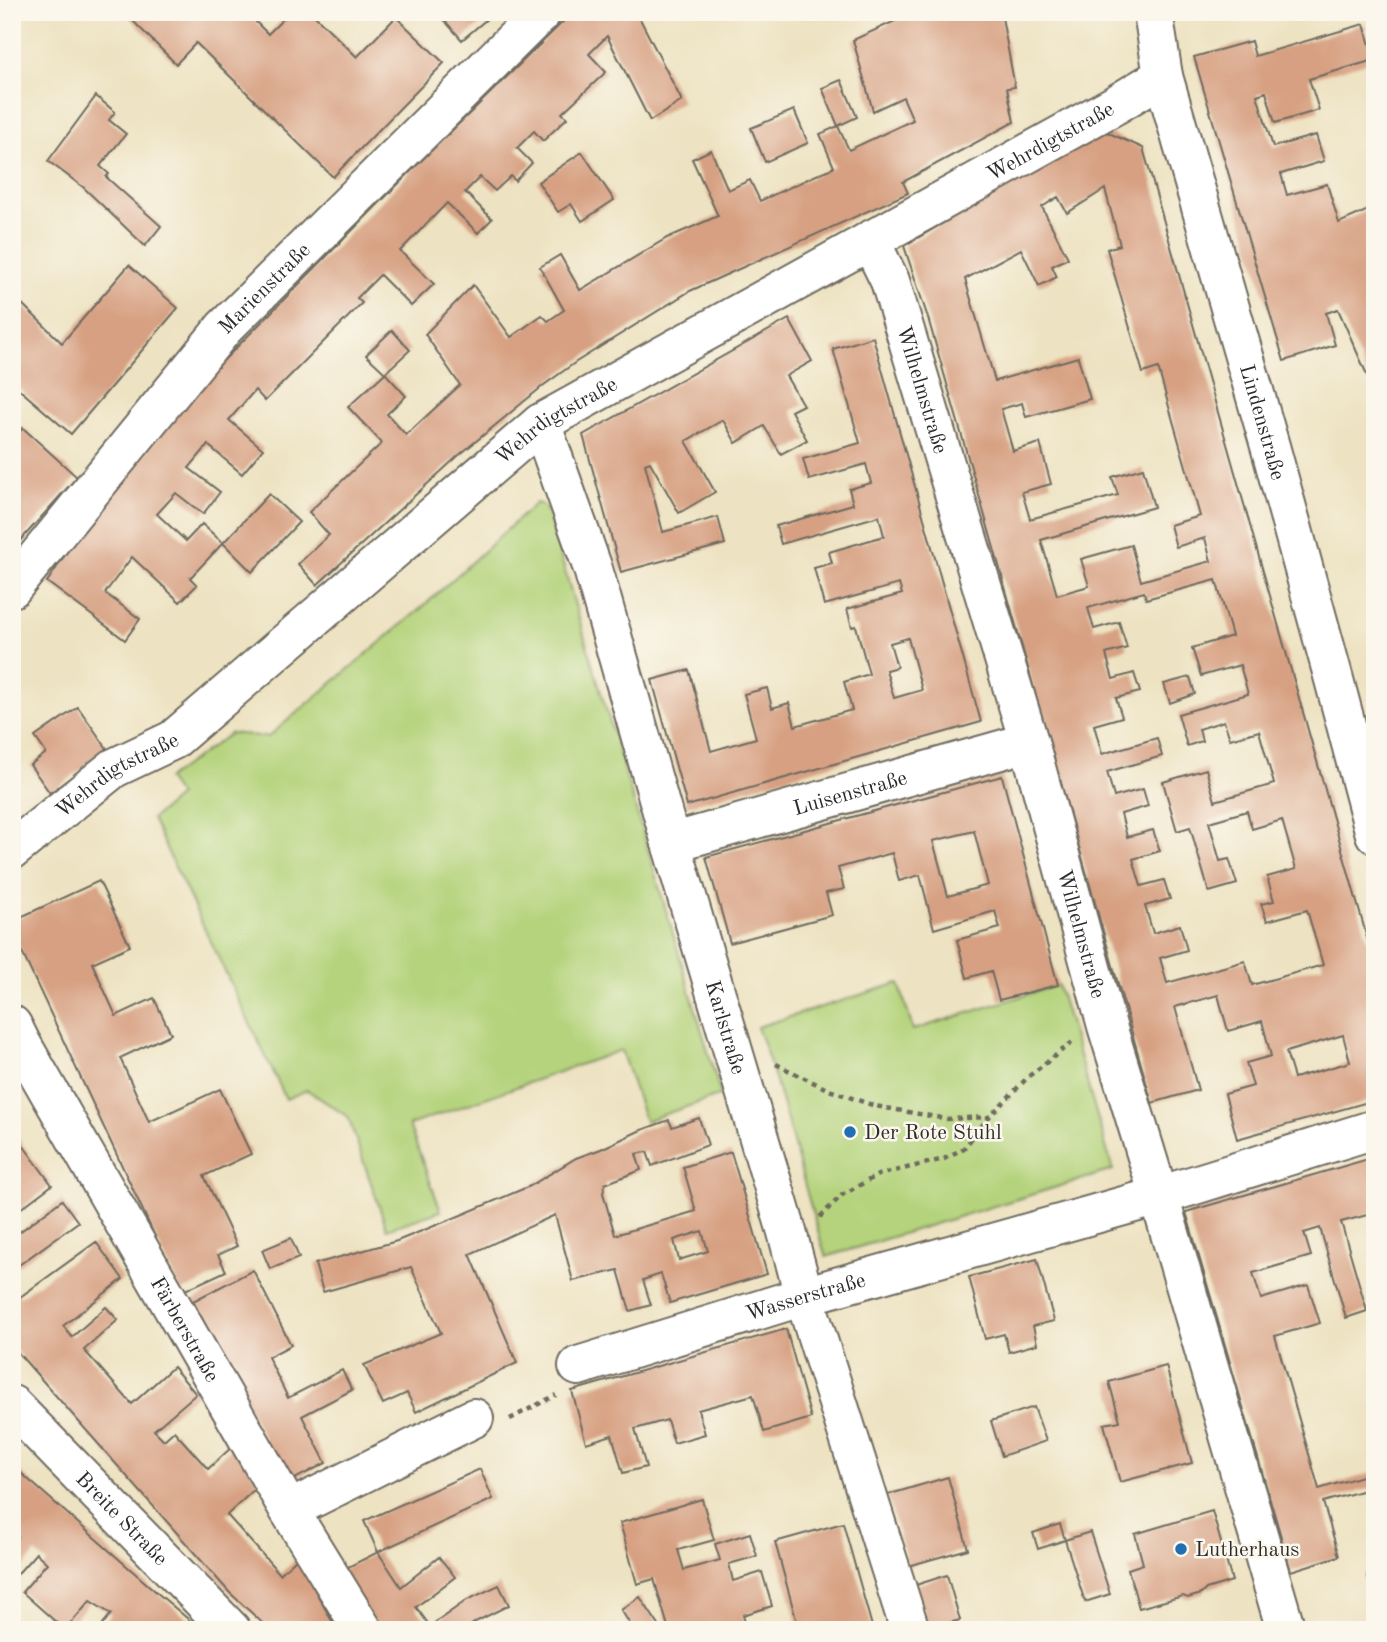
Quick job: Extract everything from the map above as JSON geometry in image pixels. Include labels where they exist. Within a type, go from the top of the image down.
[{"type":"street","name":"Marienstraße","points":[[12,588],[224,328],[542,12]]},
{"type":"street","name":"Lindenstraße","points":[[1153,12],[1163,76],[1270,446],[1375,834]]},
{"type":"street","name":"Wehrdigtstraße","points":[[12,850],[114,768],[173,740],[541,423],[1163,76]]},
{"type":"street","name":"Wilhelmstraße","points":[[870,240],[890,281],[1029,742],[1107,1026],[1286,1630]]},
{"type":"street","name":"Karlstraße","points":[[541,423],[593,569],[804,1296],[910,1630]]},
{"type":"street","name":"Luisenstraße","points":[[671,843],[1029,742]]},
{"type":"street","name":"Färberstraße","points":[[15,1039],[289,1510],[363,1630]]},
{"type":"street","name":"Wasserstraße","points":[[578,1366],[804,1296],[1159,1196],[1375,1129]]},
{"type":"street","name":"Breite Straße","points":[[12,1405],[231,1630]]},
{"type":"street","points":[[289,1510],[474,1418]]},
{"type":"path","points":[[787,1232],[815,1222],[842,1195],[878,1175],[944,1159],[964,1148],[1029,1076],[1075,1041],[1107,1026]]},
{"type":"path","points":[[738,1069],[770,1061],[829,1090],[875,1106],[947,1119],[989,1118]]},
{"type":"path","points":[[474,1418],[482,1434],[583,1381],[578,1366]]},
{"type":"green space","points":[[536,503],[543,505],[547,511],[721,1095],[645,1121],[621,1050],[409,1125],[441,1211],[387,1229],[348,1117],[307,1090],[286,1099],[152,819],[179,796],[167,779],[231,733],[268,737],[426,604]]},
{"type":"green space","points":[[899,983],[913,1030],[1058,985],[1113,1170],[826,1257],[757,1027]]},
{"type":"building","points":[[124,12],[246,12],[268,34],[290,12],[311,12],[357,57],[396,17],[444,63],[333,177],[196,43],[176,64]]},
{"type":"building","points":[[437,12],[495,12],[462,40]]},
{"type":"building","points":[[573,12],[642,12],[638,15],[682,101],[650,121],[607,36],[589,54],[606,72],[562,113],[567,118],[543,141],[534,131],[517,148],[532,163],[515,181],[511,176],[495,191],[480,177],[465,192],[492,219],[478,233],[447,203],[400,251],[434,284],[411,306],[380,275],[357,298],[362,303],[265,401],[255,390],[229,420],[263,449],[242,474],[208,445],[189,468],[220,492],[203,514],[176,493],[157,514],[186,541],[202,524],[223,543],[190,578],[197,585],[180,602],[132,557],[105,593],[140,619],[125,640],[47,582],[73,543],[195,391],[427,155]]},
{"type":"building","points":[[915,12],[1001,12],[1015,87],[1007,88],[1014,122],[903,182],[908,193],[690,291],[576,362],[458,456],[317,585],[298,564],[329,535],[309,512],[382,443],[348,407],[385,373],[406,396],[387,414],[406,435],[460,385],[425,334],[473,285],[511,337],[542,315],[548,321],[564,310],[540,267],[560,255],[580,290],[667,238],[718,216],[692,159],[711,150],[728,190],[750,180],[760,201],[834,167],[820,134],[838,126],[849,150],[913,120],[903,97],[873,111],[853,40]]},
{"type":"building","points":[[1364,24],[1374,60],[1309,79],[1319,110],[1275,123],[1266,92],[1257,95],[1273,147],[1316,135],[1324,161],[1281,174],[1287,195],[1327,184],[1339,223],[1375,207],[1375,393],[1338,309],[1326,313],[1335,345],[1284,361],[1194,57],[1251,41],[1255,56]]},
{"type":"building","points":[[841,80],[857,117],[838,126],[822,88]]},
{"type":"building","points":[[96,96],[115,112],[109,120],[126,134],[100,166],[109,174],[106,177],[161,226],[145,246],[83,187],[48,161]]},
{"type":"building","points":[[794,110],[808,143],[765,162],[751,128]]},
{"type":"building","points":[[1102,130],[1143,148],[1375,966],[1375,1100],[1237,1139],[1225,1094],[1253,1086],[1246,1063],[1271,1056],[1262,1021],[1228,1031],[1218,995],[1175,1007],[1198,1090],[1152,1103],[928,318],[904,246]],"holes":[[[1105,189],[1120,245],[1107,249],[1143,373],[1158,368],[1200,516],[1170,525],[1176,547],[1205,538],[1211,561],[1141,581],[1131,545],[1081,559],[1089,586],[1057,595],[1041,540],[1154,507],[1143,468],[1112,477],[1118,495],[1030,519],[1022,492],[1051,484],[1040,443],[1013,451],[1001,409],[1022,403],[1026,417],[1090,399],[1078,357],[995,381],[965,279],[1021,249],[1039,286],[1057,277],[1052,266],[1068,258],[1042,207],[1058,197],[1067,213]],[[1216,580],[1232,636],[1192,648],[1201,676],[1240,665],[1248,694],[1178,714],[1187,746],[1202,741],[1199,729],[1224,721],[1230,739],[1259,731],[1274,784],[1215,801],[1206,769],[1163,782],[1177,831],[1190,827],[1209,892],[1237,884],[1229,859],[1220,861],[1209,822],[1247,811],[1252,829],[1282,820],[1296,869],[1267,877],[1274,901],[1261,904],[1267,921],[1307,910],[1323,965],[1252,985],[1245,961],[1167,983],[1160,958],[1187,950],[1180,925],[1153,933],[1145,906],[1170,899],[1164,880],[1141,886],[1133,859],[1160,851],[1153,830],[1127,837],[1121,814],[1148,806],[1143,789],[1114,797],[1107,772],[1162,756],[1157,738],[1102,754],[1094,725],[1122,717],[1116,698],[1140,692],[1134,673],[1113,679],[1106,654],[1127,648],[1119,622],[1094,629],[1088,608],[1144,592],[1146,599]],[[1343,1035],[1350,1062],[1294,1078],[1286,1052]]]},
{"type":"building","points":[[582,152],[614,200],[582,221],[571,204],[558,212],[538,182]]},
{"type":"building","points":[[129,265],[178,308],[71,434],[12,383],[12,294],[62,343]]},
{"type":"building","points":[[789,319],[812,361],[786,376],[803,405],[791,411],[807,440],[781,454],[764,426],[736,443],[723,420],[686,441],[715,492],[679,513],[650,462],[645,464],[663,532],[718,517],[725,544],[621,572],[583,435]]},
{"type":"building","points":[[392,330],[410,350],[385,373],[366,355]]},
{"type":"building","points":[[873,337],[981,722],[687,806],[652,680],[689,670],[711,751],[756,738],[744,694],[767,688],[772,708],[789,703],[795,726],[852,710],[844,682],[869,674],[856,626],[852,627],[847,609],[902,594],[899,584],[824,605],[814,568],[832,563],[829,552],[884,536],[879,516],[781,544],[776,526],[853,504],[849,489],[871,483],[866,464],[809,480],[803,459],[860,443],[833,349]],"holes":[[[908,638],[922,690],[894,698],[886,670],[897,667],[890,643]]]},
{"type":"building","points":[[23,428],[77,477],[12,550],[12,440]]},
{"type":"building","points":[[269,494],[299,522],[252,572],[223,543]]},
{"type":"building","points":[[1190,677],[1195,694],[1170,703],[1164,684]]},
{"type":"building","points":[[78,707],[108,750],[50,793],[30,765],[46,753],[35,737]]},
{"type":"building","points":[[1002,776],[1058,985],[999,1000],[991,971],[967,978],[957,940],[1000,928],[995,911],[934,929],[920,875],[899,881],[892,853],[838,868],[844,889],[826,893],[832,915],[730,943],[706,857]],"holes":[[[974,831],[988,885],[948,896],[933,841]]]},
{"type":"building","points":[[99,881],[130,946],[92,963],[116,1016],[154,998],[171,1034],[120,1058],[149,1122],[220,1089],[251,1154],[204,1176],[237,1246],[218,1255],[226,1271],[181,1292],[12,931],[12,921]]},
{"type":"building","points":[[699,1118],[708,1145],[652,1166],[647,1152],[636,1154],[641,1170],[605,1184],[603,1193],[615,1235],[696,1211],[683,1167],[731,1152],[767,1274],[670,1303],[661,1274],[643,1280],[651,1305],[630,1311],[618,1270],[573,1281],[555,1215],[470,1254],[517,1363],[416,1412],[407,1393],[383,1404],[364,1365],[441,1333],[411,1267],[323,1292],[315,1264],[397,1241],[454,1218],[530,1186],[576,1158],[639,1131],[669,1120],[672,1127]],"holes":[[[702,1231],[708,1251],[679,1260],[674,1240]]]},
{"type":"building","points":[[12,1130],[52,1185],[16,1212],[12,1206]]},
{"type":"building","points":[[1375,1157],[1375,1213],[1341,1222],[1367,1311],[1346,1318],[1320,1228],[1304,1233],[1311,1256],[1253,1273],[1261,1299],[1308,1285],[1320,1323],[1275,1336],[1319,1489],[1375,1472],[1375,1487],[1323,1502],[1339,1556],[1291,1571],[1186,1212]]},
{"type":"building","points":[[62,1200],[78,1222],[12,1270],[12,1248],[18,1244],[13,1237]]},
{"type":"building","points":[[291,1238],[299,1258],[270,1269],[262,1250]]},
{"type":"building","points":[[96,1242],[123,1279],[63,1326],[72,1337],[106,1307],[118,1320],[84,1350],[132,1404],[173,1367],[196,1394],[154,1430],[164,1440],[174,1431],[208,1469],[234,1445],[260,1484],[227,1515],[280,1574],[297,1558],[337,1630],[270,1630],[229,1592],[12,1346],[12,1286],[20,1297]]},
{"type":"building","points":[[1037,1259],[1054,1321],[1033,1326],[1037,1344],[1009,1352],[1004,1334],[985,1339],[969,1277]]},
{"type":"building","points":[[253,1270],[291,1345],[268,1357],[288,1398],[342,1370],[352,1390],[302,1416],[326,1463],[287,1483],[193,1301]]},
{"type":"building","points":[[786,1329],[811,1418],[764,1432],[753,1395],[698,1410],[705,1434],[674,1443],[667,1420],[635,1429],[646,1467],[623,1473],[612,1435],[586,1443],[572,1391]]},
{"type":"building","points":[[1166,1366],[1192,1463],[1120,1482],[1104,1424],[1120,1421],[1109,1382]]},
{"type":"building","points":[[1034,1407],[1046,1441],[1002,1456],[991,1421]]},
{"type":"building","points":[[12,1465],[201,1630],[98,1630],[111,1614],[90,1601],[65,1630],[22,1592],[47,1563],[36,1553],[12,1580],[12,1543],[18,1537],[12,1532]]},
{"type":"building","points":[[480,1469],[493,1499],[378,1552],[364,1521]]},
{"type":"building","points":[[948,1477],[968,1549],[908,1566],[887,1495]]},
{"type":"building","points":[[702,1499],[714,1540],[678,1550],[684,1570],[720,1560],[715,1544],[750,1533],[757,1556],[729,1564],[733,1581],[762,1572],[772,1606],[743,1615],[747,1630],[669,1630],[654,1579],[637,1584],[620,1523]]},
{"type":"building","name":"Lutherhaus","points":[[1212,1511],[1232,1581],[1188,1598],[1183,1596],[1139,1608],[1128,1569],[1143,1564],[1135,1534]]},
{"type":"building","points":[[843,1523],[873,1630],[799,1630],[775,1542]]},
{"type":"building","points":[[1060,1524],[1065,1540],[1038,1549],[1033,1533]]},
{"type":"building","points":[[1090,1532],[1110,1594],[1085,1602],[1065,1540]]},
{"type":"building","points":[[378,1552],[401,1587],[439,1557],[455,1577],[416,1607],[430,1626],[467,1600],[499,1585],[509,1605],[464,1630],[377,1630],[334,1574]]},
{"type":"building","points":[[1375,1571],[1375,1600],[1374,1600],[1367,1574]]},
{"type":"building","points":[[947,1575],[960,1620],[928,1629],[916,1585]]},
{"type":"building","points":[[640,1597],[662,1630],[634,1630],[621,1610]]},
{"type":"building","points":[[1157,1624],[1159,1630],[1139,1630],[1139,1629]]},
{"type":"place","name":"Der Rote Stuhl","points":[[850,1132]]},
{"type":"place","name":"Lutherhaus","points":[[1181,1549]]}]
